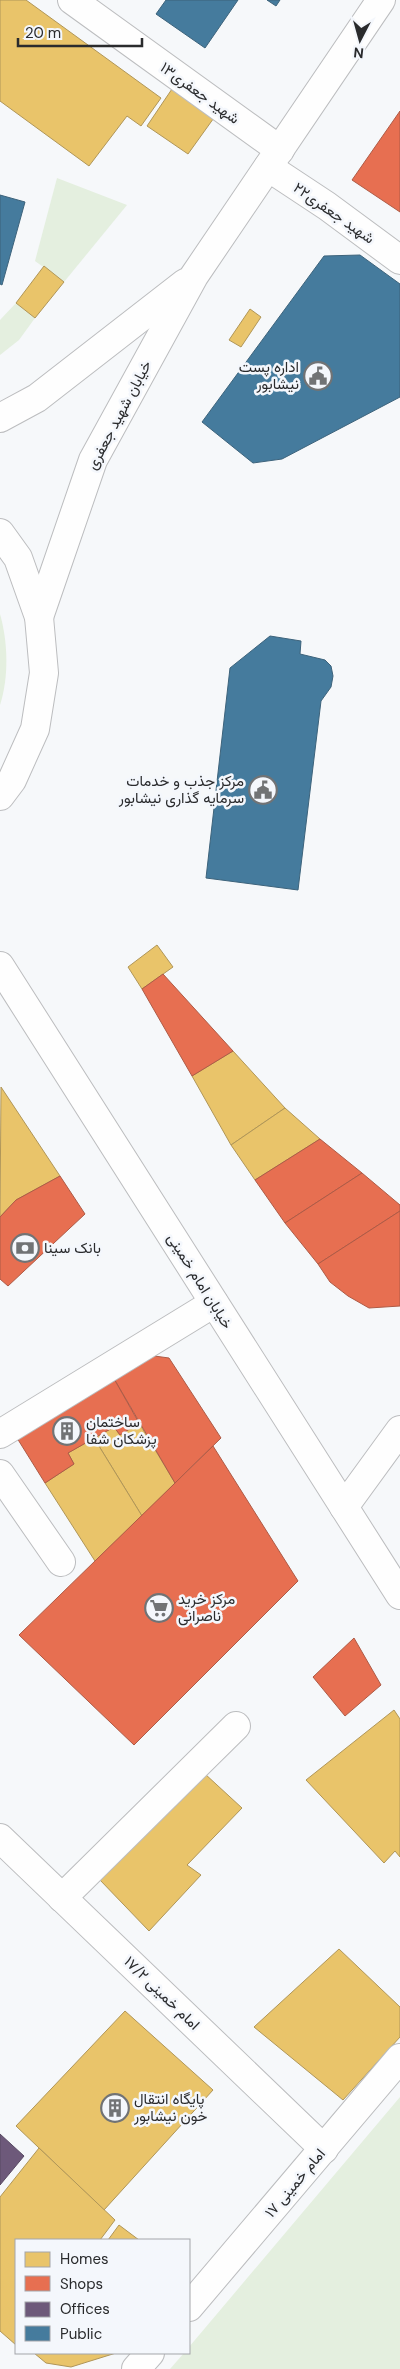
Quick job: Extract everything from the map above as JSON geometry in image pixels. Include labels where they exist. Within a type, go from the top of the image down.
[{"type":"main road","name":"شهید جعفری۱۳","points":[[72,0],[274,158]]},
{"type":"main road","name":"خیابان شهید جعفری","points":[[39,617],[93,460],[194,276],[381,0]]},
{"type":"main road","name":"شهید جعفری۲۲","points":[[274,158],[327,206],[400,260]]},
{"type":"main road","name":"خیابان شهید جعفری","points":[[0,418],[37,398],[194,276]]},
{"type":"main road","points":[[0,533],[18,558],[39,617],[44,673],[34,729],[12,780],[0,796]]},
{"type":"main road","name":"خیابان امام خمینی","points":[[0,966],[400,1595]]},
{"type":"main road","points":[[0,1434],[214,1303]]},
{"type":"main road","points":[[344,1507],[400,1430]]},
{"type":"main road","points":[[0,1474],[61,1562]]},
{"type":"main road","points":[[62,1898],[236,1726]]},
{"type":"main road","name":"امام خمینی ۱۷/۲","points":[[0,1838],[324,2149]]},
{"type":"main road","name":"امام خمینی ۱۷","points":[[190,2306],[400,2058]]},
{"type":"main road","points":[[136,2369],[149,2354]]},
{"type":"green space","points":[[57,178],[127,205],[64,282],[35,261]]},
{"type":"green space","points":[[16,303],[35,318],[19,340],[0,355],[0,320]]},
{"type":"green space","points":[[0,614],[5,636],[6,671],[0,705]]},
{"type":"green space","points":[[400,2097],[400,2369],[170,2369],[183,2354],[190,2354],[190,2346]]},
{"type":"building: Homes","points":[[0,0],[26,0],[161,98],[141,126],[127,116],[89,166],[0,101]]},
{"type":"building: Homes","points":[[174,86],[216,115],[188,154],[147,126]]},
{"type":"building: Homes","points":[[44,266],[64,282],[35,318],[16,303]]},
{"type":"building: Homes","points":[[250,309],[261,317],[241,347],[229,340]]},
{"type":"building: Homes","points":[[157,945],[173,967],[142,989],[128,967]]},
{"type":"building: Homes","points":[[233,1051],[285,1108],[231,1145],[192,1076]]},
{"type":"building: Homes","points":[[1,1087],[60,1176],[16,1200],[0,1217]]},
{"type":"building: Homes","points":[[285,1108],[320,1139],[255,1180],[231,1145]]},
{"type":"building: Homes","points":[[139,1423],[175,1483],[142,1516],[94,1438],[114,1427],[120,1435]]},
{"type":"building: Homes","points":[[94,1438],[142,1516],[95,1561],[45,1483],[74,1464],[68,1453]]},
{"type":"building: Homes","points":[[394,1710],[400,1719],[400,1857],[395,1851],[384,1863],[306,1780]]},
{"type":"building: Homes","points":[[204,1773],[242,1808],[187,1865],[201,1875],[149,1931],[100,1880]]},
{"type":"building: Homes","points":[[339,1949],[400,2007],[400,2037],[343,2100],[254,2027]]},
{"type":"building: Homes","name":"پایگاه انتقال خون نیشابور","points":[[125,2011],[213,2090],[104,2210],[16,2126]]},
{"type":"building: Homes","points":[[39,2148],[115,2220],[101,2239],[15,2239],[15,2344],[0,2331],[0,2197]]},
{"type":"building: Homes","points":[[119,2225],[138,2239],[109,2239]]},
{"type":"building: Homes","points":[[35,2354],[113,2354],[71,2367],[46,2363]]},
{"type":"building: Shops","points":[[400,111],[400,212],[352,180]]},
{"type":"building: Shops","points":[[163,974],[233,1051],[192,1076],[142,989]]},
{"type":"building: Shops","points":[[320,1139],[362,1173],[285,1223],[255,1180]]},
{"type":"building: Shops","points":[[362,1173],[400,1205],[400,1211],[318,1264],[285,1223]]},
{"type":"building: Shops","name":"بانک سینا","points":[[60,1176],[85,1214],[8,1286],[0,1279],[0,1217],[16,1200]]},
{"type":"building: Shops","points":[[400,1211],[400,1306],[369,1308],[348,1296],[330,1282],[318,1264]]},
{"type":"building: Shops","points":[[147,1355],[169,1358],[221,1438],[175,1483],[113,1377]]},
{"type":"building: Shops","name":"ساختمان پزشکان شفا","points":[[113,1377],[139,1423],[120,1435],[114,1427],[68,1453],[74,1464],[45,1483],[17,1438]]},
{"type":"building: Shops","name":"مرکز خرید ناصرانی","points":[[213,1446],[298,1581],[134,1745],[19,1635]]},
{"type":"building: Shops","points":[[354,1638],[381,1685],[345,1716],[313,1677]]},
{"type":"building: Offices","points":[[0,2134],[24,2156],[0,2185]]},
{"type":"building: Public","points":[[166,0],[238,0],[205,48],[156,14]]},
{"type":"building: Public","points":[[267,0],[280,0],[276,6]]},
{"type":"building: Public","points":[[0,195],[25,202],[2,285],[0,284]]},
{"type":"building: Public","name":"اداره پست نیشابور","points":[[360,255],[400,284],[400,397],[282,459],[253,463],[202,422],[324,256]]},
{"type":"building: Public","name":"مرکز جذب و خدمات سرمایه گذاری نیشابور","points":[[270,636],[301,641],[300,654],[325,660],[331,666],[333,676],[331,687],[321,701],[298,890],[206,878],[230,668]]},
{"type":"place","name":"اداره پست نیشابور","points":[[318,376]]},
{"type":"place","name":"مرکز جذب و خدمات سرمایه گذاری نیشابور","points":[[263,790]]},
{"type":"place","name":"بانک سینا","points":[[25,1248]]},
{"type":"place","name":"ساختمان پزشکان شفا","points":[[67,1431]]},
{"type":"place","name":"مرکز خرید ناصرانی","points":[[159,1608]]},
{"type":"place","name":"پایگاه انتقال خون نیشابور","points":[[115,2108]]}]
